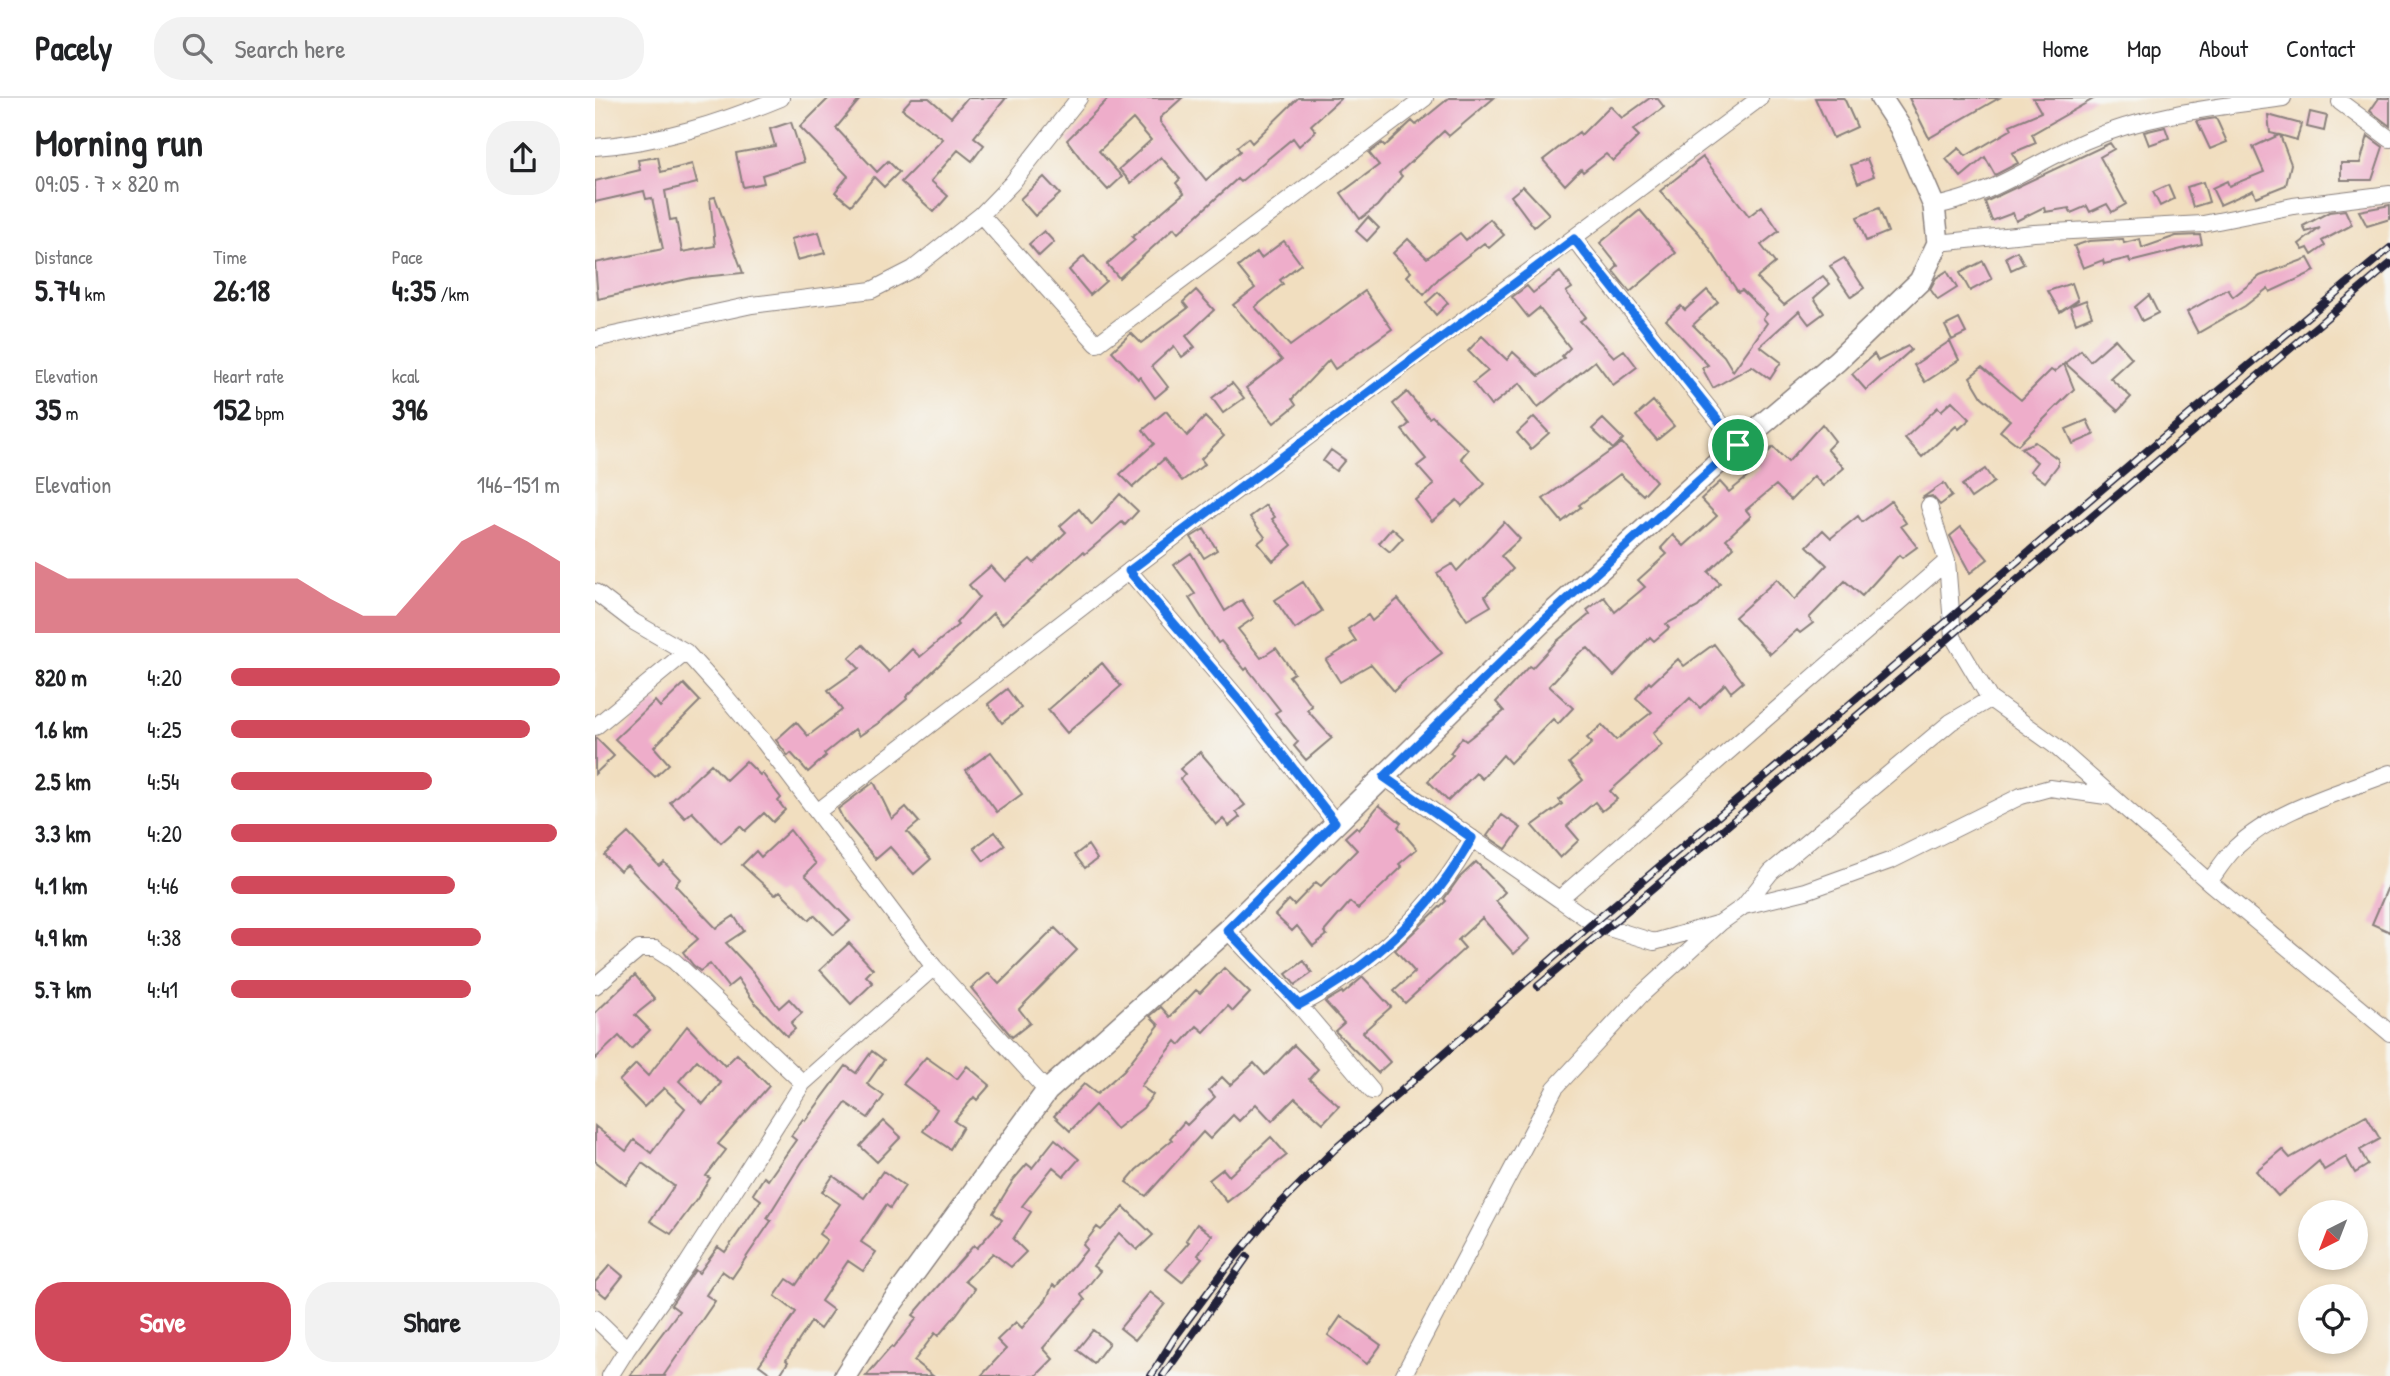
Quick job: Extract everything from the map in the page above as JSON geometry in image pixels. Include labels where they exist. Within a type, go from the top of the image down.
[{"type":"street","points":[[595,147],[638,144],[715,125],[781,98]]},
{"type":"street","points":[[595,339],[752,305],[872,289],[913,269],[981,215],[1012,183],[1079,98]]},
{"type":"street","points":[[981,215],[1097,344],[1425,98]]},
{"type":"street","points":[[817,812],[1129,571],[1760,98]]},
{"type":"street","points":[[845,1376],[887,1310],[1047,1091],[1227,930],[1542,622],[1738,445],[1837,361],[1920,281],[1938,243],[1934,206],[1900,127],[1881,98]]},
{"type":"street","points":[[1934,206],[1967,200],[2085,141],[2126,126],[2231,103],[2283,98]]},
{"type":"street","points":[[2341,99],[2390,139]]},
{"type":"street","points":[[1938,243],[2034,233],[2203,224],[2294,206],[2390,194]]},
{"type":"street","points":[[1574,239],[1738,445]]},
{"type":"street","points":[[1929,506],[1947,561],[1953,637],[1990,699],[2054,746],[2209,882],[2390,1033]]},
{"type":"street","points":[[1559,900],[1947,561]]},
{"type":"street","points":[[1129,571],[1241,702],[1335,822]]},
{"type":"street","points":[[595,592],[634,622],[685,652],[764,742],[934,967],[1047,1091]]},
{"type":"street","points":[[595,727],[685,652]]},
{"type":"street","points":[[1403,1376],[1555,1088],[1642,995],[1720,923],[1744,906],[1771,872],[1951,722],[1990,699]]},
{"type":"street","points":[[2209,882],[2235,848],[2268,824],[2309,804],[2390,774]]},
{"type":"street","points":[[1384,777],[1593,923],[1654,942],[1674,939],[1720,923]]},
{"type":"street","points":[[1744,906],[1806,891],[1892,860],[2021,796],[2050,788],[2115,798]]},
{"type":"street","points":[[1299,1005],[1357,970],[1409,925],[1453,873],[1472,838]]},
{"type":"street","points":[[1227,930],[1299,1005],[1372,1091]]},
{"type":"street","points":[[595,986],[639,949],[655,949],[674,961],[803,1083]]},
{"type":"street","points":[[610,1376],[687,1264],[803,1083],[934,967]]},
{"type":"street","points":[[595,1318],[628,1349]]},
{"type":"street","points":[[1412,1360],[1419,1376]]},
{"type":"building","points":[[829,98],[861,98],[836,128],[877,172],[888,161],[899,172],[884,187],[874,177],[851,205],[835,192],[848,176],[800,127]]},
{"type":"building","points":[[912,98],[929,98],[951,117],[967,98],[1006,98],[974,137],[984,145],[972,161],[958,150],[931,181],[948,196],[934,212],[901,182],[943,139],[902,109]]},
{"type":"building","points":[[1109,98],[1182,98],[1160,118],[1160,122],[1206,180],[1240,151],[1237,147],[1248,138],[1252,143],[1298,98],[1341,98],[1311,125],[1316,131],[1299,146],[1293,138],[1240,182],[1237,179],[1178,233],[1174,228],[1119,278],[1107,264],[1135,240],[1132,237],[1184,193],[1176,183],[1180,179],[1161,157],[1131,183],[1119,169],[1151,140],[1133,119],[1099,151],[1122,177],[1108,190],[1087,167],[1067,140]]},
{"type":"building","points":[[1449,98],[1494,98],[1449,136],[1444,131],[1399,173],[1402,176],[1377,206],[1360,219],[1341,193],[1379,165],[1369,153],[1382,143],[1385,146],[1412,121],[1416,125]]},
{"type":"building","points":[[1650,98],[1657,98],[1664,107],[1633,130],[1639,136],[1613,161],[1606,154],[1583,172],[1581,169],[1565,185],[1543,160],[1579,132],[1581,135],[1610,106],[1622,118]]},
{"type":"building","points":[[1815,98],[1844,98],[1857,127],[1833,138]]},
{"type":"building","points":[[1909,98],[1999,98],[1929,138]]},
{"type":"building","points":[[2033,98],[2095,98],[2032,134],[2036,143],[2012,153],[2018,163],[1995,175],[1985,157],[1961,177],[1946,159],[1959,148],[1966,156],[2012,129],[2010,125],[2041,112]]},
{"type":"building","points":[[2379,98],[2390,98],[2390,126],[2370,111]]},
{"type":"building","points":[[2310,112],[2327,116],[2324,131],[2307,127]]},
{"type":"building","points":[[2268,115],[2301,124],[2297,140],[2280,135],[2291,164],[2286,185],[2256,197],[2253,190],[2220,205],[2212,188],[2227,181],[2229,186],[2264,172],[2253,147],[2279,135],[2270,133]]},
{"type":"building","points":[[2216,118],[2227,142],[2210,149],[2197,121]]},
{"type":"building","points":[[791,122],[804,162],[762,175],[764,183],[743,187],[736,153],[775,146],[770,129]]},
{"type":"building","points":[[2165,127],[2169,138],[2149,145],[2144,132]]},
{"type":"building","points":[[2368,136],[2383,147],[2372,180],[2341,180],[2341,163],[2360,163]]},
{"type":"building","points":[[2110,143],[2114,149],[2100,157],[2126,204],[2112,212],[2107,204],[2090,212],[2087,206],[2071,213],[2069,208],[2045,212],[2044,207],[2016,221],[2013,213],[1992,221],[1985,202]]},
{"type":"building","points":[[658,157],[661,172],[692,164],[697,183],[665,191],[670,220],[676,219],[682,252],[715,246],[710,198],[715,197],[743,273],[692,278],[598,299],[595,263],[663,249],[652,198],[646,199],[644,191],[595,202],[595,181],[640,170],[638,160]]},
{"type":"building","points":[[1703,157],[1749,216],[1762,206],[1779,231],[1761,245],[1775,263],[1757,278],[1784,305],[1823,276],[1830,284],[1814,298],[1824,313],[1809,324],[1799,311],[1760,346],[1781,362],[1770,379],[1752,366],[1713,388],[1702,368],[1708,365],[1666,320],[1681,306],[1685,310],[1707,290],[1718,302],[1693,325],[1724,356],[1733,371],[1767,323],[1763,318],[1767,314],[1742,290],[1738,292],[1699,233],[1660,191]]},
{"type":"building","points":[[1867,159],[1874,176],[1858,183],[1851,165]]},
{"type":"building","points":[[1044,177],[1060,194],[1035,216],[1020,199]]},
{"type":"building","points":[[2203,182],[2209,202],[2193,207],[2187,187]]},
{"type":"building","points":[[2168,185],[2174,199],[2160,206],[2153,192]]},
{"type":"building","points":[[1523,186],[1549,214],[1534,227],[1511,196]]},
{"type":"building","points":[[2390,205],[2390,219],[2367,226],[2359,211]]},
{"type":"building","points":[[1879,208],[1888,232],[1866,241],[1857,217]]},
{"type":"building","points":[[1640,210],[1676,253],[1630,292],[1613,271],[1618,266],[1600,243]]},
{"type":"building","points":[[2345,210],[2352,225],[2322,241],[2325,246],[2312,255],[2308,248],[2303,250],[2299,244],[2320,228],[2306,232],[2303,226],[2329,212]]},
{"type":"building","points":[[1368,217],[1379,228],[1367,241],[1356,231]]},
{"type":"building","points":[[1490,219],[1504,235],[1489,248],[1484,243],[1439,278],[1424,295],[1407,276],[1411,272],[1393,253],[1408,239],[1427,258],[1460,233],[1466,240]]},
{"type":"building","points":[[1044,231],[1054,242],[1039,256],[1029,244]]},
{"type":"building","points":[[819,232],[825,253],[797,260],[791,239]]},
{"type":"building","points":[[2200,235],[2202,244],[2130,262],[2129,258],[2104,264],[2103,260],[2083,268],[2074,246],[2089,241],[2123,239],[2124,243],[2140,239],[2142,248],[2176,236]]},
{"type":"building","points":[[1284,241],[1301,264],[1280,280],[1283,284],[1255,307],[1290,346],[1365,291],[1392,329],[1335,369],[1329,360],[1292,399],[1296,405],[1274,423],[1246,388],[1282,360],[1233,305],[1255,288],[1238,267],[1257,252],[1261,258]]},
{"type":"building","points":[[2017,251],[2024,264],[2011,270],[2006,257]]},
{"type":"building","points":[[1084,256],[1106,281],[1090,295],[1069,270]]},
{"type":"building","points":[[1844,258],[1864,288],[1851,297],[1830,266]]},
{"type":"building","points":[[2308,258],[2315,271],[2270,292],[2268,288],[2245,306],[2198,333],[2187,312],[2228,289],[2233,297],[2260,276]]},
{"type":"building","points":[[1983,261],[1992,279],[1970,291],[1960,273]]},
{"type":"building","points":[[1947,271],[1957,288],[1938,300],[1930,289],[1936,278]]},
{"type":"building","points":[[1560,272],[1572,288],[1566,292],[1586,317],[1580,321],[1614,357],[1624,350],[1637,367],[1613,385],[1595,361],[1538,407],[1520,383],[1491,406],[1473,383],[1488,371],[1468,351],[1482,336],[1507,360],[1513,352],[1539,376],[1564,358],[1562,356],[1570,348],[1539,308],[1528,317],[1512,297],[1527,286],[1533,293]]},
{"type":"building","points":[[2072,283],[2078,300],[2060,312],[2048,291]]},
{"type":"building","points":[[1196,290],[1214,310],[1186,336],[1195,347],[1182,357],[1174,346],[1152,366],[1168,387],[1155,398],[1140,377],[1138,379],[1112,351],[1131,333],[1141,343],[1188,308],[1183,302]]},
{"type":"building","points":[[1438,292],[1448,303],[1436,315],[1426,303]]},
{"type":"building","points":[[2149,295],[2158,313],[2142,321],[2135,307]]},
{"type":"building","points":[[2086,300],[2092,316],[2076,323],[2070,306]]},
{"type":"building","points":[[1959,319],[1966,333],[1952,340],[1945,326]]},
{"type":"building","points":[[2115,339],[2132,358],[2110,378],[2131,397],[2118,411],[2065,363],[2081,350],[2090,361]]},
{"type":"building","points":[[1950,341],[1959,360],[1925,382],[1914,365]]},
{"type":"building","points":[[1908,346],[1911,350],[1866,390],[1852,374],[1874,354],[1878,361]]},
{"type":"building","points":[[2064,364],[2074,389],[2018,445],[2000,431],[2010,420],[1982,397],[1970,377],[1982,367],[2021,400],[2051,370],[2054,372]]},
{"type":"building","points":[[1232,383],[1244,398],[1223,413],[1212,398]]},
{"type":"building","points":[[1407,392],[1429,418],[1432,416],[1468,450],[1461,458],[1485,484],[1462,506],[1457,500],[1432,521],[1415,500],[1434,485],[1417,466],[1426,459],[1402,430],[1409,424],[1393,404]]},
{"type":"building","points":[[1653,401],[1674,426],[1657,440],[1636,416]]},
{"type":"building","points":[[1952,401],[1970,419],[1959,429],[1956,426],[1922,457],[1905,438],[1938,407],[1941,411]]},
{"type":"building","points":[[1166,411],[1187,436],[1205,417],[1224,436],[1201,459],[1205,464],[1182,481],[1164,459],[1133,487],[1120,474],[1154,444],[1143,430]]},
{"type":"building","points":[[1534,417],[1549,433],[1531,449],[1517,433]]},
{"type":"building","points":[[1603,419],[1623,439],[1613,449],[1592,429]]},
{"type":"building","points":[[2087,420],[2094,435],[2073,444],[2066,429]]},
{"type":"building","points":[[1822,424],[1835,441],[1827,449],[1844,468],[1823,486],[1814,476],[1791,500],[1776,485],[1746,510],[1751,516],[1726,539],[1734,547],[1708,572],[1720,583],[1698,607],[1666,624],[1669,628],[1654,641],[1650,637],[1614,676],[1588,648],[1579,653],[1549,686],[1573,708],[1558,724],[1553,719],[1510,763],[1503,755],[1482,779],[1476,773],[1448,801],[1428,781],[1453,755],[1450,753],[1462,738],[1466,741],[1504,711],[1496,702],[1529,666],[1532,668],[1557,641],[1590,614],[1587,610],[1604,597],[1615,612],[1645,587],[1638,580],[1667,554],[1661,548],[1673,535],[1684,546],[1717,516],[1701,499],[1720,482],[1729,492],[1759,468],[1756,465],[1773,447],[1788,462]]},
{"type":"building","points":[[2035,442],[2058,459],[2058,465],[2045,482],[2030,471],[2037,462],[2021,448]]},
{"type":"building","points":[[1622,443],[1656,481],[1643,495],[1620,474],[1579,505],[1581,507],[1562,522],[1543,499]]},
{"type":"building","points":[[1331,450],[1345,460],[1336,471],[1323,461]]},
{"type":"building","points":[[1985,469],[1994,482],[1971,498],[1962,485]]},
{"type":"building","points":[[1944,483],[1952,496],[1940,505],[1932,496],[1922,498]]},
{"type":"building","points":[[1120,494],[1138,511],[1125,525],[1122,522],[1085,554],[1083,552],[1002,624],[993,613],[906,697],[907,699],[880,722],[859,736],[855,729],[824,754],[826,756],[808,772],[791,753],[788,756],[776,740],[796,722],[808,736],[842,710],[828,690],[859,668],[849,658],[863,645],[889,672],[912,649],[920,657],[958,625],[956,623],[979,597],[969,585],[991,566],[1005,581],[1030,559],[1034,563],[1066,532],[1060,526],[1079,509],[1092,525]]},
{"type":"building","points":[[1891,501],[1906,523],[1901,526],[1917,547],[1902,558],[1899,555],[1862,596],[1845,581],[1809,618],[1813,623],[1800,633],[1797,630],[1770,654],[1735,617],[1777,579],[1794,600],[1827,565],[1807,546],[1823,530],[1831,538],[1858,516],[1862,522]]},
{"type":"building","points":[[1266,505],[1275,517],[1272,519],[1292,545],[1273,561],[1258,543],[1265,537],[1250,517]]},
{"type":"building","points":[[1504,522],[1520,539],[1501,556],[1513,569],[1485,596],[1491,606],[1467,620],[1437,573],[1452,564],[1457,571]]},
{"type":"building","points":[[1961,527],[1988,559],[1970,573],[1950,536]]},
{"type":"building","points":[[1392,528],[1403,538],[1390,552],[1379,543]]},
{"type":"building","points":[[1204,529],[1217,550],[1204,558],[1191,537]]},
{"type":"building","points":[[1191,553],[1225,611],[1242,600],[1254,618],[1238,629],[1261,658],[1276,648],[1294,673],[1289,676],[1312,706],[1307,710],[1332,738],[1306,760],[1294,746],[1298,742],[1275,713],[1280,710],[1247,668],[1245,670],[1221,641],[1218,643],[1189,598],[1195,594],[1174,565]]},
{"type":"building","points":[[1303,582],[1322,611],[1295,629],[1275,600]]},
{"type":"building","points":[[1398,599],[1442,653],[1394,691],[1371,664],[1340,682],[1326,660],[1356,641],[1348,629],[1368,615],[1372,621]]},
{"type":"building","points":[[1714,644],[1743,682],[1731,692],[1725,684],[1700,708],[1690,698],[1653,733],[1662,745],[1610,791],[1617,799],[1602,811],[1595,802],[1567,826],[1579,840],[1560,858],[1532,826],[1562,804],[1559,800],[1583,780],[1569,763],[1592,743],[1587,738],[1602,725],[1616,740],[1652,712],[1636,698],[1649,682],[1651,684],[1678,659],[1684,666]]},
{"type":"building","points":[[1102,663],[1121,686],[1067,733],[1048,710]]},
{"type":"building","points":[[684,684],[700,701],[654,747],[669,764],[655,777],[615,739],[655,701],[660,707]]},
{"type":"building","points":[[1007,689],[1021,708],[1002,723],[988,704]]},
{"type":"building","points":[[595,737],[614,756],[595,774]]},
{"type":"building","points":[[991,752],[1022,794],[997,812],[966,770]]},
{"type":"building","points":[[1200,752],[1245,805],[1236,812],[1240,817],[1229,826],[1223,819],[1216,825],[1180,779],[1185,774],[1180,769]]},
{"type":"building","points":[[746,761],[760,775],[762,773],[781,798],[778,801],[785,810],[773,822],[764,813],[745,831],[740,826],[721,843],[692,812],[685,818],[670,802],[711,764],[726,780]]},
{"type":"building","points":[[874,782],[892,819],[906,807],[919,822],[907,832],[931,859],[914,874],[890,847],[876,859],[844,821],[838,809]]},
{"type":"building","points":[[1379,805],[1401,823],[1398,827],[1417,849],[1399,864],[1402,867],[1358,909],[1350,902],[1324,932],[1327,935],[1313,946],[1297,926],[1292,931],[1275,915],[1289,900],[1294,905],[1316,882],[1321,886],[1357,850],[1345,837],[1356,827],[1359,830]]},
{"type":"building","points":[[1502,815],[1521,828],[1506,849],[1487,836]]},
{"type":"building","points":[[790,830],[816,864],[805,875],[850,921],[834,935],[814,915],[809,920],[780,891],[775,895],[742,865],[756,851],[761,857]]},
{"type":"building","points":[[995,832],[1005,845],[984,861],[974,848]]},
{"type":"building","points":[[628,833],[659,866],[664,862],[680,879],[675,885],[716,928],[734,916],[744,931],[726,943],[753,972],[779,1008],[789,999],[802,1013],[791,1023],[795,1029],[787,1036],[755,1003],[738,979],[728,987],[710,964],[700,971],[693,965],[683,952],[698,939],[627,865],[620,871],[604,855]]},
{"type":"building","points":[[1088,845],[1097,859],[1085,868],[1075,855]]},
{"type":"building","points":[[1476,862],[1505,892],[1496,901],[1530,939],[1514,954],[1482,918],[1458,940],[1465,948],[1405,1003],[1394,991],[1415,972],[1395,950],[1446,901],[1444,899],[1459,878]]},
{"type":"building","points":[[2390,882],[2390,932],[2372,924]]},
{"type":"building","points":[[1055,928],[1077,950],[1019,1009],[1030,1023],[1012,1037],[971,988],[989,973],[999,984]]},
{"type":"building","points":[[849,943],[873,969],[866,976],[873,983],[851,1004],[820,970]]},
{"type":"building","points":[[1304,961],[1312,973],[1295,985],[1286,974]]},
{"type":"building","points":[[1224,968],[1250,993],[1233,1011],[1228,1006],[1204,1032],[1197,1026],[1180,1045],[1176,1041],[1141,1086],[1153,1095],[1143,1108],[1116,1129],[1095,1105],[1070,1131],[1054,1116],[1084,1084],[1097,1094],[1124,1070],[1159,1025],[1150,1016],[1161,1007],[1170,1017],[1196,990],[1200,993]]},
{"type":"building","points":[[635,975],[655,999],[635,1015],[650,1030],[631,1049],[619,1036],[595,1059],[595,1013]]},
{"type":"building","points":[[1363,977],[1391,1007],[1363,1032],[1390,1062],[1378,1073],[1335,1031],[1344,1023],[1325,1002],[1342,992],[1343,994]]},
{"type":"building","points":[[687,1026],[725,1066],[737,1054],[769,1086],[718,1144],[726,1150],[706,1176],[710,1178],[697,1199],[671,1234],[650,1221],[674,1186],[642,1163],[626,1185],[595,1161],[595,1126],[626,1151],[634,1140],[651,1153],[685,1108],[664,1088],[644,1107],[619,1081],[636,1064],[648,1076]],"holes":[[[697,1060],[721,1083],[703,1104],[679,1081]]]},
{"type":"building","points":[[1294,1045],[1318,1069],[1309,1079],[1339,1106],[1323,1123],[1295,1098],[1272,1121],[1256,1104],[1239,1121],[1233,1115],[1210,1139],[1203,1132],[1146,1196],[1126,1182],[1136,1170],[1172,1140],[1170,1138],[1184,1122],[1187,1125],[1215,1097],[1209,1090],[1222,1077],[1230,1085],[1254,1063],[1265,1075]]},
{"type":"building","points":[[872,1051],[884,1060],[867,1084],[884,1096],[868,1118],[846,1103],[802,1162],[767,1218],[771,1221],[732,1278],[722,1271],[706,1295],[715,1301],[664,1375],[666,1376],[630,1376],[679,1311],[671,1305],[695,1270],[699,1273],[718,1247],[725,1252],[761,1200],[753,1194],[764,1177],[768,1180],[796,1140],[791,1136],[803,1119],[805,1121],[846,1066],[856,1073]]},
{"type":"building","points":[[926,1057],[957,1079],[967,1066],[990,1085],[977,1100],[974,1097],[954,1121],[963,1127],[950,1149],[923,1131],[937,1109],[903,1084]]},
{"type":"building","points":[[2366,1115],[2380,1139],[2360,1150],[2368,1165],[2355,1173],[2346,1157],[2324,1170],[2319,1161],[2278,1196],[2256,1171],[2282,1149],[2290,1158]]},
{"type":"building","points":[[884,1121],[901,1137],[877,1162],[860,1146]]},
{"type":"building","points":[[1271,1137],[1287,1155],[1227,1202],[1209,1180],[1223,1169],[1229,1176]]},
{"type":"building","points":[[1055,1139],[1079,1159],[1064,1176],[1053,1167],[1022,1206],[1031,1212],[1013,1239],[1026,1252],[1011,1267],[993,1253],[965,1281],[975,1289],[956,1315],[938,1336],[935,1333],[914,1361],[933,1376],[866,1376],[917,1318],[913,1315],[931,1294],[974,1245],[977,1248],[1002,1220],[993,1213],[1014,1179],[1027,1164],[1032,1168]]},
{"type":"building","points":[[883,1171],[905,1186],[890,1208],[886,1205],[861,1242],[876,1252],[863,1271],[848,1261],[821,1301],[833,1310],[820,1329],[811,1322],[786,1360],[788,1362],[779,1376],[774,1376],[759,1365],[796,1312],[775,1296],[787,1279],[796,1285],[827,1240],[819,1234],[840,1204],[822,1192],[833,1176],[864,1198]]},
{"type":"building","points":[[1124,1207],[1153,1235],[1137,1250],[1119,1233],[1093,1266],[1100,1271],[1081,1295],[1085,1300],[1043,1348],[1053,1359],[1036,1376],[981,1376],[1006,1349],[997,1340],[1016,1322],[1022,1328],[1046,1300],[1053,1285],[1056,1287],[1087,1249],[1083,1245],[1097,1227],[1101,1230]]},
{"type":"building","points":[[1197,1224],[1212,1235],[1198,1255],[1202,1258],[1182,1282],[1166,1269],[1189,1242],[1186,1240]]},
{"type":"building","points":[[610,1265],[623,1276],[606,1297],[595,1288],[595,1282]]},
{"type":"building","points":[[1150,1292],[1165,1304],[1135,1340],[1120,1328]]},
{"type":"building","points":[[1341,1316],[1381,1345],[1367,1364],[1328,1335]]},
{"type":"building","points":[[1093,1330],[1109,1343],[1094,1363],[1077,1350]]},
{"type":"railway","points":[[1151,1376],[1175,1337],[1226,1268],[1277,1207],[1335,1149],[1593,923],[2189,415],[2390,248]]},
{"type":"railway","points":[[1538,986],[2390,264]]},
{"type":"railway","points":[[1163,1376],[1247,1257]]},
{"type":"route","points":[[1574,239],[1738,445],[1542,622],[1384,777],[1472,838],[1453,873],[1409,925],[1357,970],[1330,989],[1299,1005],[1227,930],[1335,822],[1241,702],[1129,571],[1574,239]]}]
